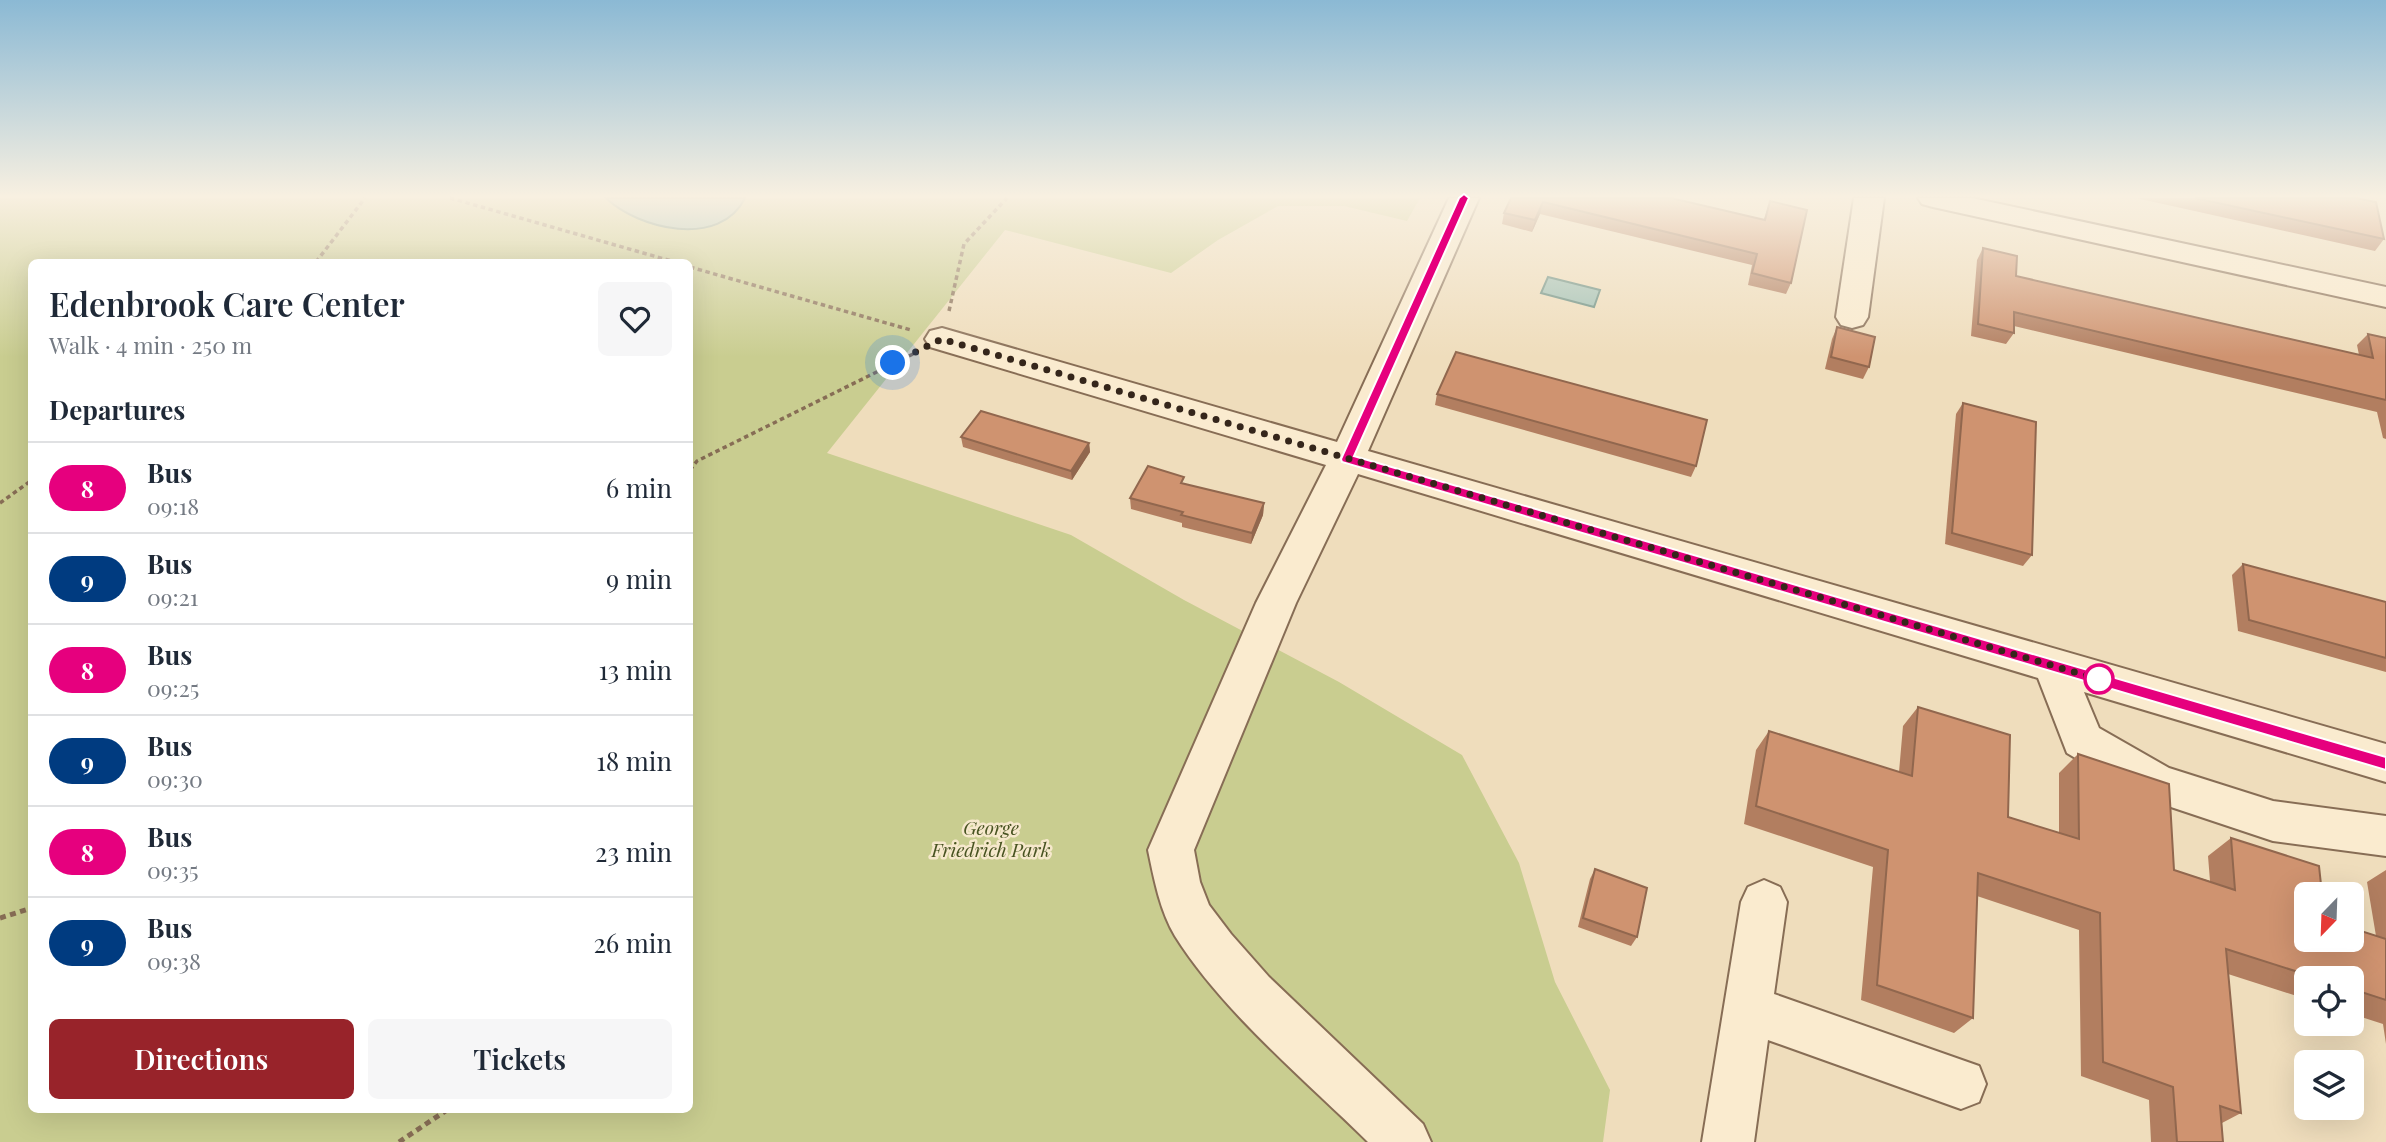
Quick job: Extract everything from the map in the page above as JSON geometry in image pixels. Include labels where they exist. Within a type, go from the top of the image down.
[{"type":"street","points":[[1405,1142],[1252,995],[1214,950],[1191,919],[1177,882],[1171,849],[1276,603],[1347,459],[1440,251]]},
{"type":"street","points":[[1852,317],[1861,251]]},
{"type":"street","points":[[2177,251],[2386,297]]},
{"type":"street","points":[[942,339],[2386,763]]},
{"type":"street","points":[[2054,666],[2082,740],[2156,783],[2273,821],[2386,836]]},
{"type":"street","points":[[1728,1142],[1765,902]]},
{"type":"street","points":[[1748,1009],[1961,1084]]},
{"type":"path","points":[[637,251],[664,259]]},
{"type":"path","points":[[942,339],[962,251]]},
{"type":"path","points":[[693,268],[942,339]]},
{"type":"path","points":[[693,466],[697,461],[942,339]]},
{"type":"path","points":[[0,503],[28,483]]},
{"type":"path","points":[[0,918],[28,909]]},
{"type":"path","points":[[399,1142],[442,1113]]},
{"type":"green space","name":"George Friedrich Park","points":[[0,251],[988,251],[827,453],[1071,535],[1184,600],[1339,682],[1462,755],[1519,863],[1555,982],[1610,1090],[1603,1142],[0,1142]]},
{"type":"green space","name":"George Friedrich Park","points":[[1087,251],[1202,251],[1171,273]]},
{"type":"water","points":[[1548,277],[1600,290],[1594,307],[1541,293]]},
{"type":"building","points":[[1746,251],[1798,251],[1791,283],[1752,273],[1757,254]]},
{"type":"building","points":[[1983,251],[1997,251],[2017,256],[2016,276],[2373,358],[2368,334],[2386,338],[2386,400],[2014,312],[2014,333],[1978,324]]},
{"type":"building","points":[[1837,327],[1875,337],[1869,367],[1831,357]]},
{"type":"building","points":[[1456,352],[1707,420],[1696,466],[1437,394]]},
{"type":"building","points":[[1963,403],[2036,422],[2032,555],[1952,533]]},
{"type":"building","points":[[981,411],[1089,443],[1071,471],[961,437]]},
{"type":"building","points":[[1148,466],[1184,477],[1181,483],[1264,503],[1252,533],[1181,515],[1183,512],[1130,498]]},
{"type":"building","points":[[2243,564],[2386,602],[2386,658],[2249,620]]},
{"type":"building","points":[[1918,707],[2010,735],[2008,817],[2079,839],[2078,754],[2169,784],[2174,870],[2235,890],[2231,838],[2319,866],[2321,882],[2294,882],[2294,952],[2364,952],[2364,932],[2386,939],[2386,1000],[2364,993],[2364,966],[2294,966],[2294,971],[2226,949],[2241,1113],[2220,1106],[2223,1142],[2177,1142],[2173,1087],[2103,1062],[2100,913],[1978,873],[1973,1018],[1877,985],[1888,850],[1756,806],[1769,731],[1912,776]]},
{"type":"building","points":[[1595,869],[1647,888],[1637,937],[1583,918]]},
{"type":"bus line","name":"8","points":[[1440,251],[1347,459],[2386,763]]},
{"type":"route","points":[[893,363],[942,339],[2105,681],[2099,679]]}]
